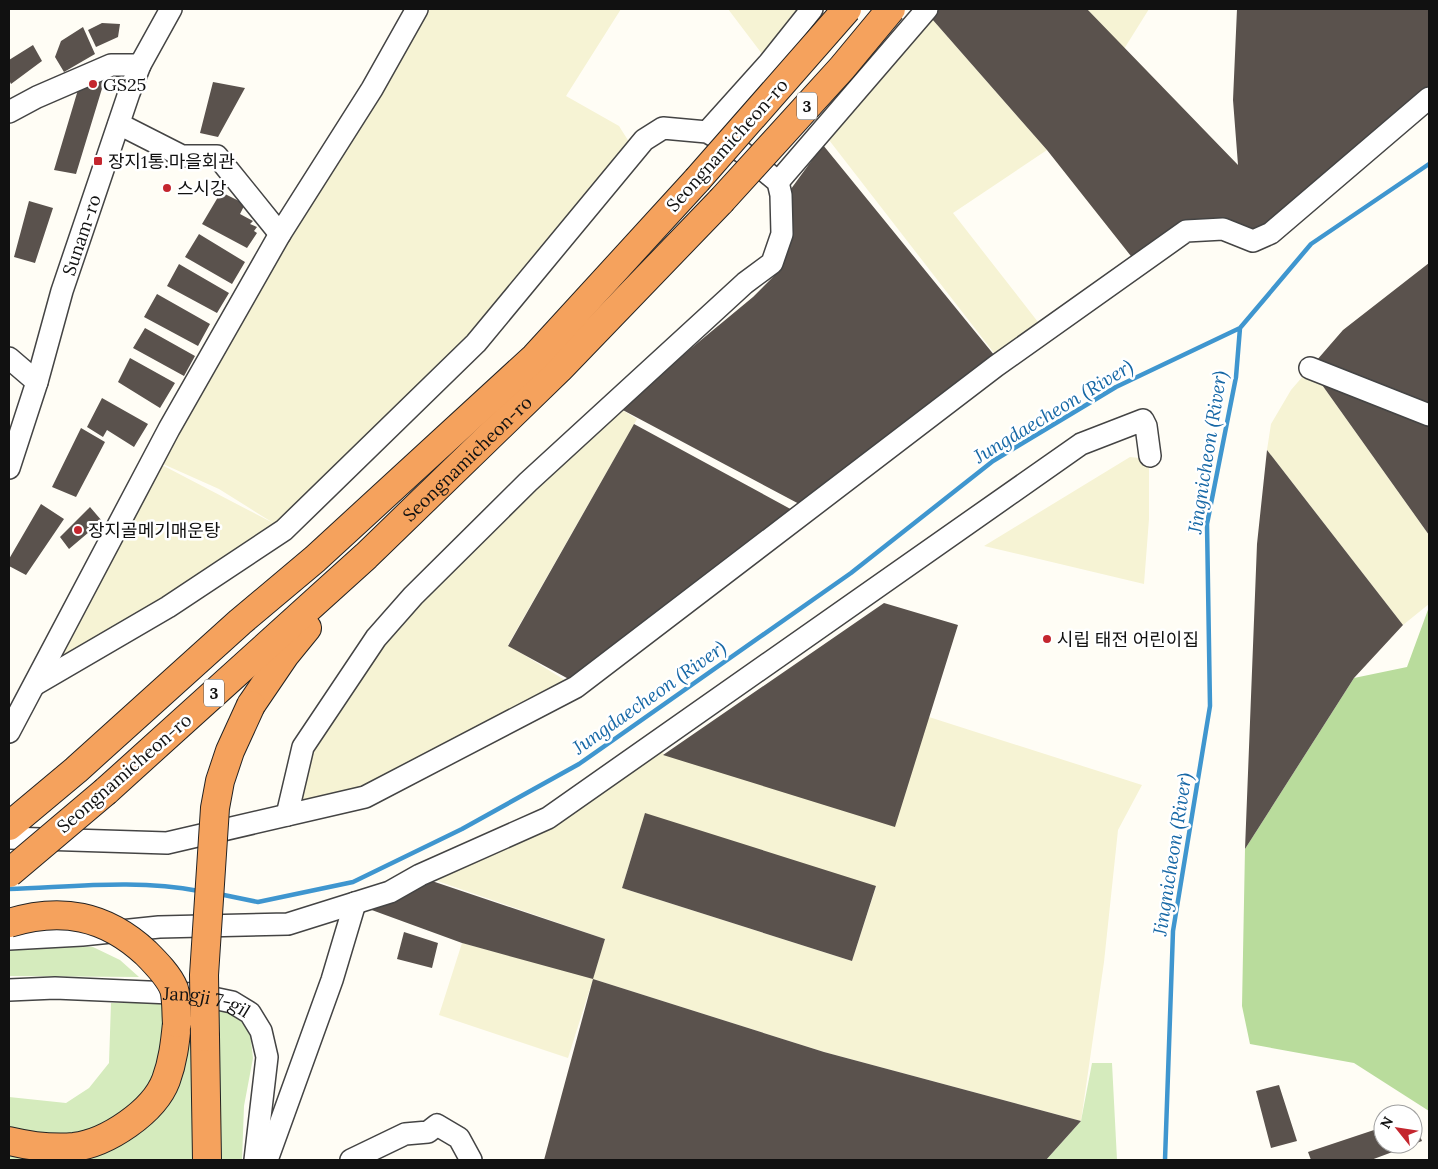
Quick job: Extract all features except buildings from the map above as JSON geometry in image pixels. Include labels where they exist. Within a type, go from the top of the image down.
[{"type":"highway","name":"Seongnamicheon-ro","points":[[9,826],[76,770],[240,622],[324,551],[535,357],[697,180],[847,9]]},
{"type":"highway","name":"Seongnamicheon-ro","points":[[9,873],[106,791],[366,556],[559,370],[721,201],[842,68],[891,9]]},
{"type":"highway","points":[[207,1160],[204,975],[215,808],[220,781],[230,751],[251,705],[285,655],[366,556]]},
{"type":"highway","points":[[9,923],[34,915],[68,914],[108,926],[130,939],[155,962],[174,989],[177,1023],[174,1052],[166,1082],[146,1110],[113,1134],[75,1146],[30,1146],[9,1141]]},
{"type":"street","name":"Sunam-ro","points":[[9,468],[37,382],[62,291],[129,92],[140,65],[171,9]]},
{"type":"street","points":[[9,732],[165,437],[280,234],[372,89],[416,9]]},
{"type":"street","points":[[707,132],[769,63],[812,9]]},
{"type":"street","points":[[778,182],[927,9]]},
{"type":"street","points":[[9,112],[37,97],[111,65],[140,65]]},
{"type":"street","points":[[9,838],[167,843],[365,797],[576,687],[996,366],[1186,231],[1223,228],[1253,241],[1271,233],[1429,98]]},
{"type":"street","points":[[119,124],[182,156],[217,156],[280,234]]},
{"type":"street","points":[[36,684],[168,607],[284,530],[476,343],[644,140],[664,128],[707,132],[742,152],[778,182],[781,195],[782,234],[772,263],[745,283],[536,475],[414,596],[376,638],[303,746],[287,815]]},
{"type":"street","points":[[9,358],[37,382]]},
{"type":"street","points":[[1310,368],[1429,415]]},
{"type":"street","points":[[9,939],[82,935],[159,927],[288,924],[390,892],[420,875],[548,818],[667,737],[1081,444],[1143,420],[1146,426],[1150,456]]},
{"type":"street","points":[[267,1160],[332,980],[355,903]]},
{"type":"street","name":"Jangji 7-gil","points":[[9,990],[55,988],[194,994],[232,1002],[250,1013],[261,1031],[267,1057],[255,1160]]},
{"type":"street","points":[[351,1160],[405,1134],[428,1132],[437,1125],[459,1138],[472,1160]]},
{"type":"shaded area","points":[[417,9],[621,9],[566,96],[619,126],[631,145],[568,232],[313,502],[36,684]],"holes":[[[162,465],[219,489],[275,524]]]},
{"type":"shaded area","points":[[728,9],[812,9],[769,63]]},
{"type":"shaded area","points":[[1087,9],[1149,9],[1124,49]]},
{"type":"shaded area","points":[[925,11],[1047,150],[953,213],[1045,331],[1001,362],[822,131]]},
{"type":"shaded area","points":[[1310,368],[1429,535],[1429,604],[1403,625],[1267,450],[1271,424],[1291,390]]},
{"type":"shaded area","points":[[619,408],[637,419],[508,645],[576,687],[365,797],[287,815],[303,747],[376,638]]},
{"type":"shaded area","points":[[1130,457],[1149,459],[1149,519],[1144,584],[984,546]]},
{"type":"shaded area","points":[[929,717],[1142,785],[1118,830],[1104,962],[1081,1121],[824,1052],[593,979],[568,1058],[439,1015],[462,943],[593,978],[605,939],[420,875],[548,818],[659,743],[664,755]],"holes":[[[645,814],[876,887],[852,961],[622,888]]]},
{"type":"green space","points":[[1429,607],[1429,1111],[1423,1107],[1423,1104],[1418,1104],[1354,1063],[1250,1044],[1242,1006],[1245,849],[1354,678],[1407,667]]},
{"type":"green space","points":[[29,943],[93,947],[120,960],[139,977],[9,976],[9,950]]},
{"type":"green space","points":[[187,999],[198,1001],[199,1160],[9,1160],[9,1152],[140,1122]]},
{"type":"green space","points":[[164,1002],[167,1031],[154,1084],[124,1117],[57,1143],[9,1136],[9,1097],[66,1103],[89,1088],[109,1063],[111,1003]]},
{"type":"green space","points":[[218,1004],[240,1016],[250,1033],[253,1058],[244,1106],[242,1160],[214,1160]]},
{"type":"green space","points":[[1092,1063],[1112,1063],[1117,1160],[1046,1160],[1081,1121]]},
{"type":"waterway","name":"Jingnicheon (River)","points":[[1165,1160],[1173,931],[1210,706],[1207,524],[1236,377],[1240,328],[1311,244],[1429,164]]},
{"type":"waterway","name":"Jungdaecheon (River)","points":[[219,894],[258,902],[353,882],[462,829],[579,764],[851,573],[993,461],[1116,387],[1240,328]]},
{"type":"waterway","name":"Jungdaecheon (River)","points":[[9,889],[152,885],[199,891]]},
{"type":"place","name":"GS25","points":[[93,84]]},
{"type":"place","name":"장지1통.마을회관","points":[[98,161]]},
{"type":"place","name":"스시강","points":[[167,188]]},
{"type":"place","name":"장지골메기매운탕","points":[[78,530]]},
{"type":"place","name":"시립 태전 어린이집","points":[[1047,639]]}]
